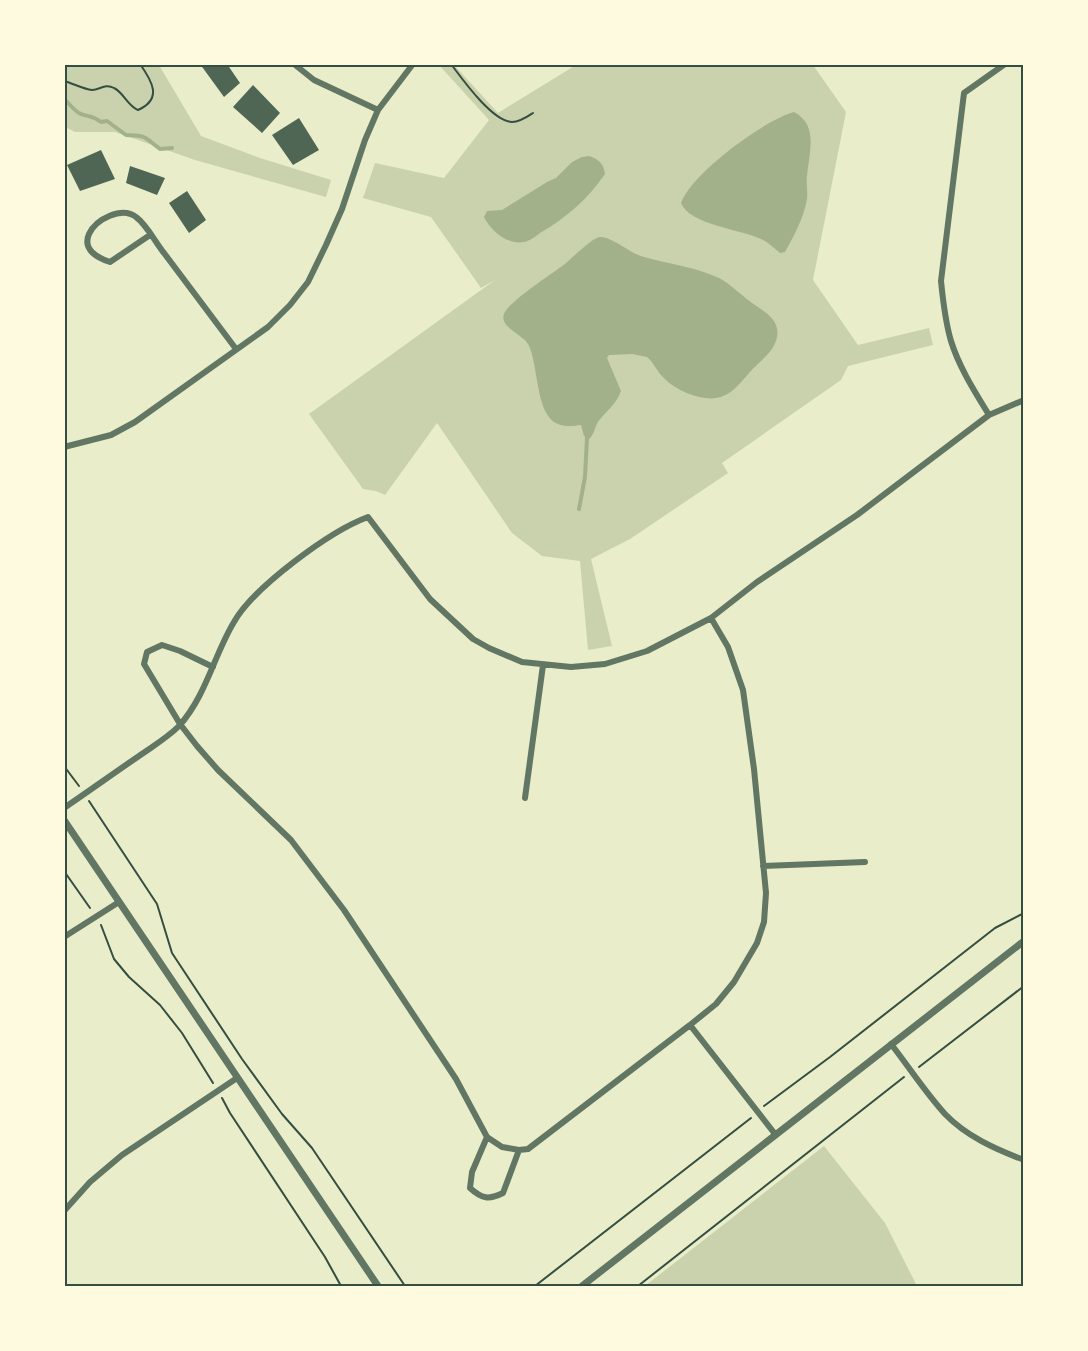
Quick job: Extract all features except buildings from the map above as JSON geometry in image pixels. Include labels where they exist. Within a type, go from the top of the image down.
[{"type":"street","points":[[294,64],[314,80],[378,110]]},
{"type":"street","points":[[64,447],[111,435],[135,422],[268,327],[291,305],[308,282],[342,209],[364,140],[378,110],[413,64]]},
{"type":"street","points":[[989,415],[972,386],[951,340],[941,281],[964,93],[1005,64]]},
{"type":"street","points":[[150,235],[110,262],[99,259],[91,252],[87,243],[90,233],[104,218],[122,212],[135,216],[150,235],[236,349]]},
{"type":"street","points":[[64,808],[165,739],[180,724],[202,691],[233,622],[248,602],[276,576],[354,522],[368,517],[430,599],[472,639],[522,662],[571,667],[605,664],[647,651],[711,618],[757,582],[857,515],[989,415],[1023,400]]},
{"type":"street","points":[[213,667],[162,645],[147,652],[144,664],[180,724],[218,770],[291,840],[344,910],[456,1079],[487,1137],[502,1147],[519,1150],[528,1149],[551,1133],[716,1004],[734,982],[757,943],[764,922],[766,893],[754,769],[743,690],[728,647],[711,618]]},
{"type":"street","points":[[525,798],[543,665]]},
{"type":"street","points":[[64,820],[378,1287]]},
{"type":"street","points":[[763,866],[865,862]]},
{"type":"street","points":[[64,937],[119,902]]},
{"type":"street","points":[[582,1287],[1023,941]]},
{"type":"street","points":[[690,1025],[775,1134]]},
{"type":"street","points":[[891,1044],[946,1115],[966,1132],[994,1149],[1023,1160]]},
{"type":"street","points":[[64,1211],[90,1182],[122,1155],[237,1078]]},
{"type":"street","points":[[487,1137],[472,1172],[470,1188],[481,1198],[492,1199],[504,1193],[519,1150]]},
{"type":"path","points":[[64,81],[92,90],[105,85],[111,86],[138,110],[150,102],[154,95],[154,89],[140,64]]},
{"type":"path","points":[[451,64],[491,112],[511,122],[525,119],[533,113]]},
{"type":"path","points":[[64,766],[153,896],[166,937],[178,961],[242,1059],[282,1114],[312,1148],[405,1287]]},
{"type":"path","points":[[64,871],[102,926],[114,959],[129,977],[160,1005],[182,1033],[230,1113],[325,1257],[342,1287]]},
{"type":"path","points":[[535,1287],[995,928],[1023,913]]},
{"type":"path","points":[[638,1287],[1023,986]]},
{"type":"shaded area","points":[[65,65],[159,65],[201,136],[260,158],[331,180],[326,197],[195,160],[115,132],[75,132],[65,127]]},
{"type":"shaded area","points":[[439,65],[454,65],[498,113],[576,65],[813,65],[846,112],[813,280],[858,345],[929,328],[933,345],[848,366],[841,380],[722,463],[728,473],[630,539],[591,559],[612,646],[588,650],[580,561],[542,556],[512,533],[437,423],[385,495],[363,489],[309,414],[495,280],[481,288],[431,217],[363,198],[375,163],[444,178],[489,120]]},
{"type":"shaded area","points":[[794,112],[807,124],[811,140],[806,206],[785,252],[780,253],[752,235],[716,226],[686,210],[681,203],[687,191],[713,164],[765,126]]},
{"type":"shaded area","points":[[589,156],[600,162],[605,174],[576,207],[533,238],[524,242],[506,239],[495,232],[487,222],[484,217],[487,211],[502,210],[556,178],[572,162]]},
{"type":"shaded area","points":[[599,237],[609,239],[644,257],[701,271],[724,281],[775,322],[777,337],[773,348],[736,388],[725,395],[713,398],[693,395],[675,387],[661,375],[647,357],[632,354],[609,355],[607,358],[621,391],[614,404],[598,422],[591,437],[589,439],[584,436],[581,425],[558,424],[545,411],[528,344],[508,327],[503,319],[504,314],[522,295]]},
{"type":"shaded area","points":[[824,1146],[885,1223],[917,1286],[645,1286]]},
{"type":"waterway","points":[[64,99],[79,113],[101,122],[107,121],[126,135],[142,137],[160,149],[172,148]]},
{"type":"waterway","points":[[579,509],[585,477],[587,438]]}]
